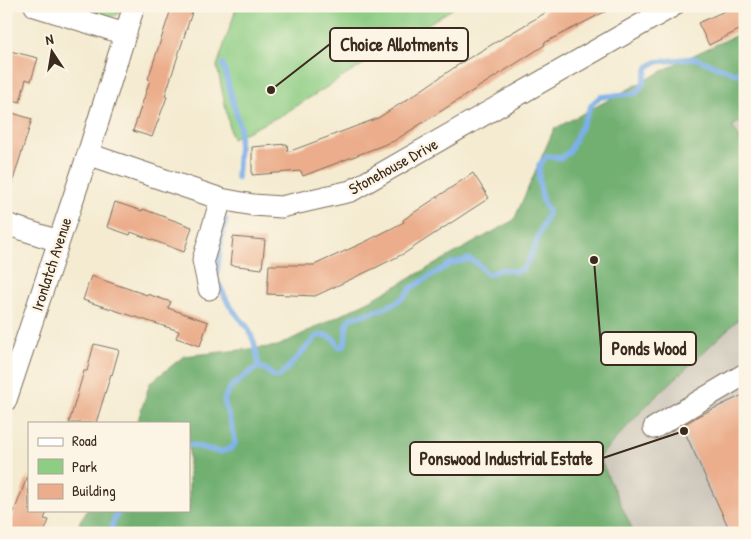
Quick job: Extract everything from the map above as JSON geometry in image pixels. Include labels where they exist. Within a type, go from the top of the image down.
[{"type":"street","points":[[35,6],[78,13],[125,34]]},
{"type":"street","name":"Ironlatch Avenue","points":[[6,400],[88,154],[134,6]]},
{"type":"street","name":"Stonehouse Drive","points":[[88,154],[221,199],[253,205],[280,207],[351,191],[673,6]]},
{"type":"street","points":[[209,289],[203,260],[221,199]]},
{"type":"street","points":[[6,224],[58,241]]},
{"type":"street","points":[[654,428],[745,374]]},
{"type":"shaded area","points":[[745,119],[745,146],[731,126]]},
{"type":"shaded area","points":[[745,313],[745,533],[634,533],[599,457],[647,405]]},
{"type":"green space","points":[[95,6],[123,6],[117,15],[103,18],[96,16]]},
{"type":"green space","points":[[237,6],[457,6],[282,115],[232,139],[217,66]]},
{"type":"green space","points":[[745,31],[745,119],[732,126],[745,146],[745,313],[647,405],[599,457],[634,533],[77,533],[80,521],[86,512],[190,512],[190,422],[137,422],[150,383],[184,356],[278,346],[371,300],[514,220],[554,129],[683,60]]},
{"type":"building","points":[[172,6],[194,6],[165,96],[167,97],[152,137],[133,131]]},
{"type":"building","points":[[552,6],[616,6],[544,43],[545,45],[394,141],[303,176],[301,171],[252,175],[252,147],[287,144],[288,152],[378,118],[464,61],[545,13],[544,11]]},
{"type":"building","points":[[736,6],[745,6],[745,27],[709,45],[698,23]]},
{"type":"building","points":[[6,50],[38,58],[31,81],[26,79],[20,102],[6,98]]},
{"type":"building","points":[[6,111],[32,119],[10,190],[6,189]]},
{"type":"building","points":[[473,173],[489,198],[405,253],[315,296],[267,294],[269,265],[314,265],[365,242],[404,222],[403,220]]},
{"type":"building","points":[[115,202],[142,211],[143,209],[192,227],[184,252],[131,232],[130,235],[107,227]]},
{"type":"building","points":[[233,237],[265,240],[262,269],[230,265]]},
{"type":"building","points":[[91,276],[171,302],[168,308],[208,322],[200,346],[176,338],[179,331],[83,300]]},
{"type":"building","points":[[94,344],[119,350],[96,422],[69,422],[84,371],[87,371]]},
{"type":"building","points":[[745,394],[745,533],[731,533],[682,426],[700,415]]},
{"type":"building","points":[[28,475],[28,512],[47,512],[44,519],[49,520],[44,533],[6,533]]},
{"type":"waterway","points":[[190,445],[220,452],[230,449],[235,444],[234,434],[224,401],[231,387],[257,367],[265,369],[275,377],[281,375],[317,336],[326,335],[334,339],[338,346],[342,347],[345,344],[347,322],[351,318],[393,304],[407,294],[411,288],[450,264],[469,259],[477,263],[487,274],[492,274],[501,269],[516,272],[524,268],[548,215],[548,210],[543,202],[539,181],[539,165],[547,156],[561,158],[569,152],[592,104],[600,97],[636,93],[643,84],[648,67],[656,62],[694,58],[737,74],[745,65]]},
{"type":"waterway","points":[[223,64],[240,127],[237,178]]},
{"type":"waterway","points":[[226,220],[216,278],[229,305],[248,328],[254,342],[258,360],[257,367]]},
{"type":"waterway","points":[[111,533],[115,517],[119,512]]},
{"type":"place","name":"Choice Allotments","points":[[271,90]]},
{"type":"place","name":"Ponds Wood","points":[[594,260]]},
{"type":"place","name":"Ponswood Industrial Estate","points":[[684,431]]}]
